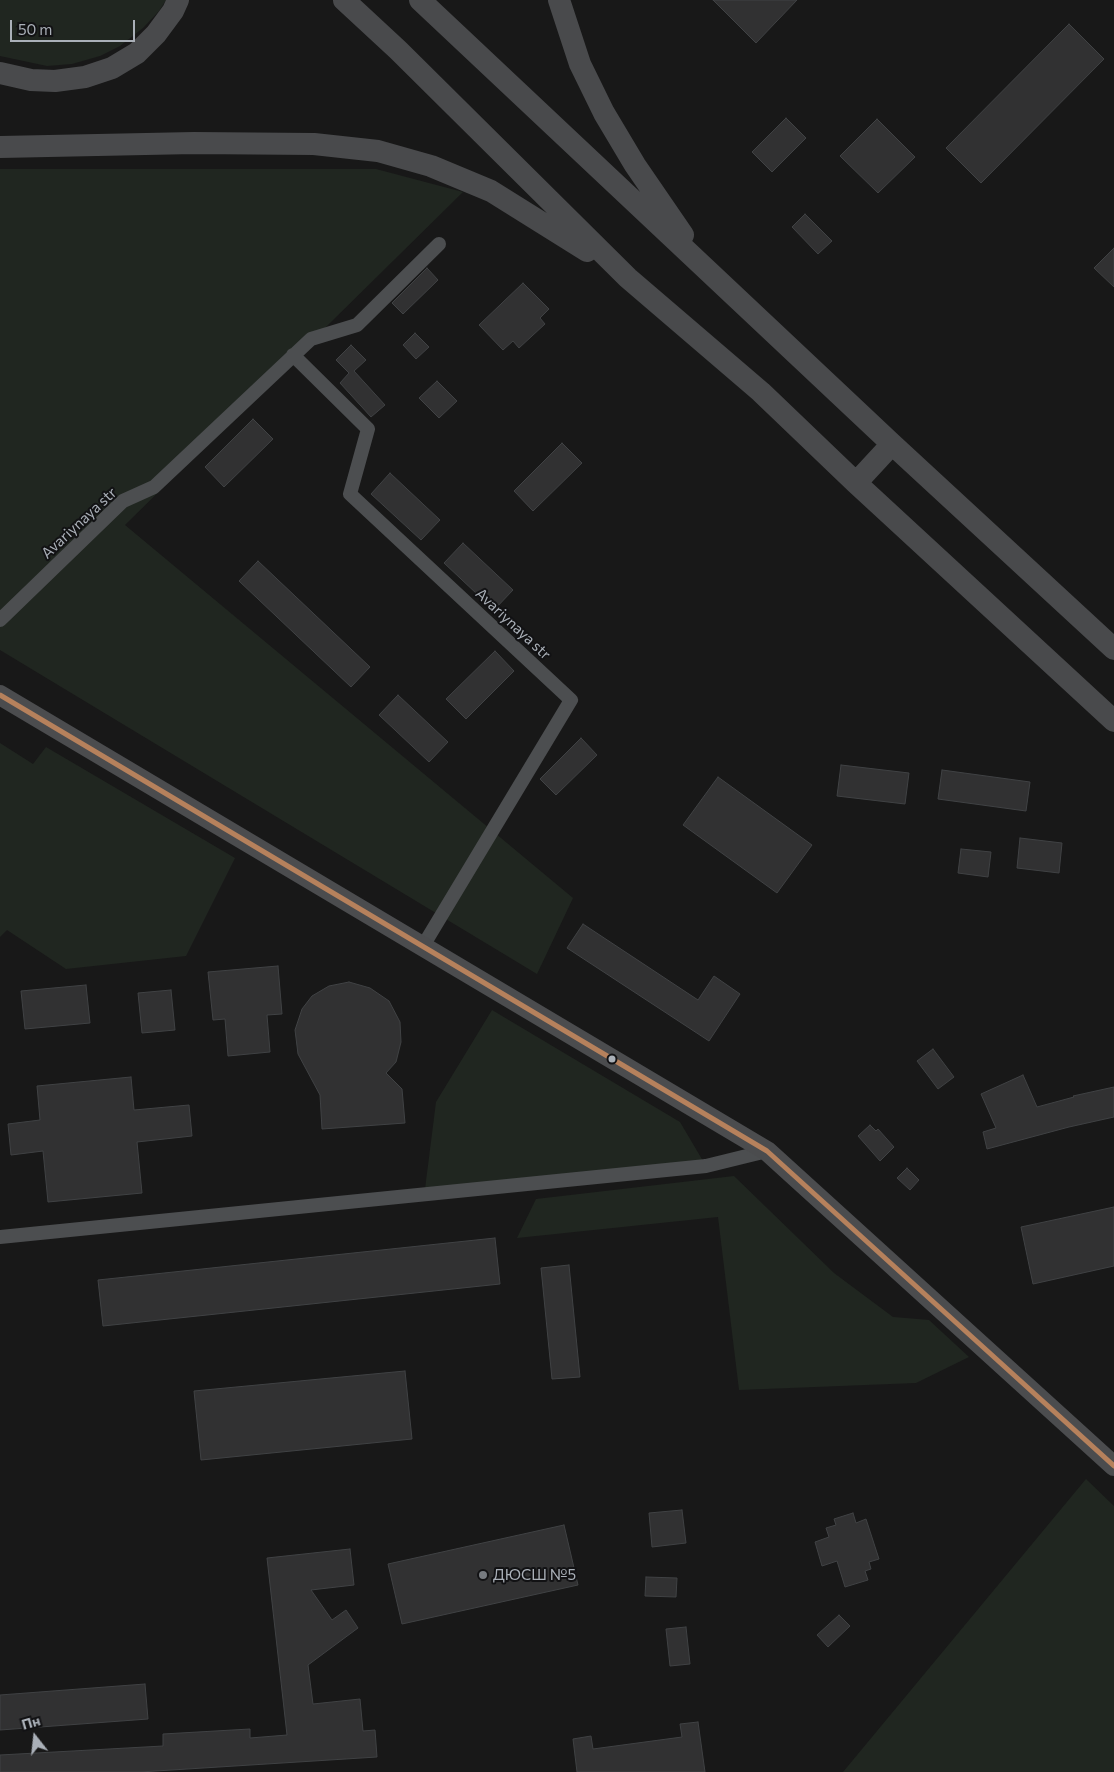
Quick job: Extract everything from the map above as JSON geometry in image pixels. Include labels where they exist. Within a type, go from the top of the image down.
[{"type":"main road","points":[[0,73],[31,80],[55,81],[85,77],[112,68],[137,53],[150,40],[173,11],[178,0]]},
{"type":"main road","points":[[344,0],[398,50],[628,278],[761,392],[856,483],[1114,721]]},
{"type":"main road","points":[[420,0],[892,444],[1114,649]]},
{"type":"main road","points":[[559,0],[580,64],[604,114],[635,165],[708,271]]},
{"type":"main road","points":[[0,147],[194,143],[314,144],[378,151],[431,166],[492,191],[628,278]]},
{"type":"main road","points":[[856,483],[892,444]]},
{"type":"main road","points":[[0,695],[767,1151],[1114,1466]]},
{"type":"street","name":"Avariynaya str","points":[[0,620],[123,501],[154,487],[310,339],[357,325],[439,244]]},
{"type":"street","name":"Avariynaya str","points":[[293,355],[368,429],[350,494],[572,700],[423,946]]},
{"type":"street","points":[[0,1237],[696,1167],[767,1151]]},
{"type":"shaded area","points":[[0,0],[166,0],[159,11],[143,28],[120,46],[100,56],[72,64],[47,66],[0,56]]},
{"type":"shaded area","points":[[0,169],[376,169],[463,192],[125,525],[573,898],[537,974],[0,650]]},
{"type":"shaded area","points":[[0,743],[33,764],[46,747],[235,858],[186,956],[66,969],[7,930],[0,937]]},
{"type":"shaded area","points":[[492,1010],[680,1122],[706,1166],[424,1197],[436,1102]]},
{"type":"shaded area","points":[[734,1176],[834,1273],[893,1317],[929,1320],[969,1357],[916,1383],[739,1390],[718,1217],[517,1238],[536,1199]]},
{"type":"shaded area","points":[[1086,1479],[1114,1506],[1114,1772],[843,1772]]},
{"type":"building","points":[[713,0],[797,0],[756,43]]},
{"type":"building","points":[[1069,24],[1104,59],[981,183],[946,148]]},
{"type":"building","points":[[786,118],[806,138],[772,172],[752,152]]},
{"type":"building","points":[[877,119],[915,157],[878,193],[840,156]]},
{"type":"building","points":[[805,214],[832,241],[818,254],[792,227]]},
{"type":"building","points":[[1114,248],[1114,287],[1094,268]]},
{"type":"building","points":[[427,268],[438,280],[403,314],[392,303]]},
{"type":"building","points":[[523,283],[549,309],[540,318],[545,324],[519,348],[513,341],[503,350],[479,325]]},
{"type":"building","points":[[415,333],[429,347],[416,359],[403,345]]},
{"type":"building","points":[[351,345],[366,360],[354,371],[385,405],[371,417],[340,383],[349,373],[336,360]]},
{"type":"building","points":[[437,381],[457,401],[439,418],[419,398]]},
{"type":"building","points":[[253,419],[273,439],[224,487],[205,467]]},
{"type":"building","points":[[562,443],[582,463],[533,511],[514,491]]},
{"type":"building","points":[[390,473],[440,520],[421,540],[371,494]]},
{"type":"building","points":[[463,543],[513,590],[494,610],[444,563]]},
{"type":"building","points":[[258,561],[370,667],[351,687],[239,581]]},
{"type":"building","points":[[495,651],[514,671],[466,719],[446,699]]},
{"type":"building","points":[[398,695],[448,742],[429,762],[379,715]]},
{"type":"building","points":[[581,738],[597,755],[556,795],[540,779]]},
{"type":"building","points":[[841,765],[909,773],[905,804],[837,796]]},
{"type":"building","points":[[942,770],[1030,782],[1026,811],[938,799]]},
{"type":"building","points":[[718,777],[812,845],[777,893],[683,825]]},
{"type":"building","points":[[1020,838],[1062,843],[1059,873],[1017,868]]},
{"type":"building","points":[[961,849],[991,852],[988,877],[958,873]]},
{"type":"building","points":[[583,924],[698,1000],[714,976],[740,994],[709,1041],[567,948]]},
{"type":"building","points":[[278,966],[282,1014],[267,1015],[270,1052],[228,1056],[225,1019],[213,1020],[208,972]]},
{"type":"building","points":[[349,982],[370,988],[389,1001],[400,1022],[401,1042],[396,1062],[386,1073],[402,1089],[405,1123],[322,1129],[320,1095],[298,1054],[295,1030],[302,1009],[312,996],[329,986]]},
{"type":"building","points":[[86,985],[90,1023],[25,1029],[21,991]]},
{"type":"building","points":[[171,990],[175,1030],[142,1033],[138,993]]},
{"type":"building","points":[[933,1049],[954,1077],[938,1089],[917,1061]]},
{"type":"building","points":[[1023,1075],[1037,1107],[1073,1096],[1114,1087],[1114,1117],[987,1149],[983,1132],[996,1128],[981,1094]]},
{"type":"building","points":[[131,1077],[134,1110],[189,1105],[192,1136],[137,1142],[142,1193],[48,1202],[43,1151],[11,1155],[8,1124],[40,1120],[37,1086]]},
{"type":"building","points":[[870,1125],[876,1131],[878,1129],[894,1147],[880,1161],[858,1136]]},
{"type":"building","points":[[907,1168],[919,1180],[910,1190],[897,1178]]},
{"type":"building","points":[[1114,1207],[1114,1266],[1033,1284],[1021,1227]]},
{"type":"building","points":[[495,1238],[500,1284],[103,1326],[98,1280]]},
{"type":"building","points":[[569,1265],[580,1377],[552,1379],[541,1268]]},
{"type":"building","points":[[405,1371],[412,1439],[201,1460],[194,1391]]},
{"type":"building","points":[[682,1510],[686,1543],[652,1547],[649,1513]]},
{"type":"building","points":[[853,1513],[856,1523],[866,1519],[879,1559],[869,1562],[871,1569],[865,1571],[868,1580],[845,1587],[837,1561],[822,1566],[815,1542],[829,1537],[826,1528],[836,1525],[834,1519]]},
{"type":"building","name":"ДЮСШ №5","points":[[564,1525],[578,1585],[402,1624],[388,1564]]},
{"type":"building","points":[[350,1549],[354,1585],[311,1590],[332,1620],[346,1610],[358,1628],[308,1665],[313,1704],[360,1699],[363,1731],[375,1730],[377,1757],[140,1772],[0,1772],[0,1755],[163,1746],[163,1734],[250,1729],[250,1738],[287,1735],[267,1558]]},
{"type":"building","points":[[646,1577],[677,1578],[676,1597],[645,1596]]},
{"type":"building","points":[[839,1615],[850,1626],[828,1647],[817,1635]]},
{"type":"building","points":[[686,1627],[690,1664],[670,1666],[666,1629]]},
{"type":"building","points":[[145,1684],[148,1719],[0,1730],[0,1695]]},
{"type":"building","points":[[698,1722],[705,1772],[577,1772],[573,1739],[591,1736],[593,1749],[682,1737],[680,1724]]},
{"type":"transit line","points":[[0,695],[767,1151],[1114,1466]]},
{"type":"place","name":"ДЮСШ №5","points":[[483,1575]]}]
